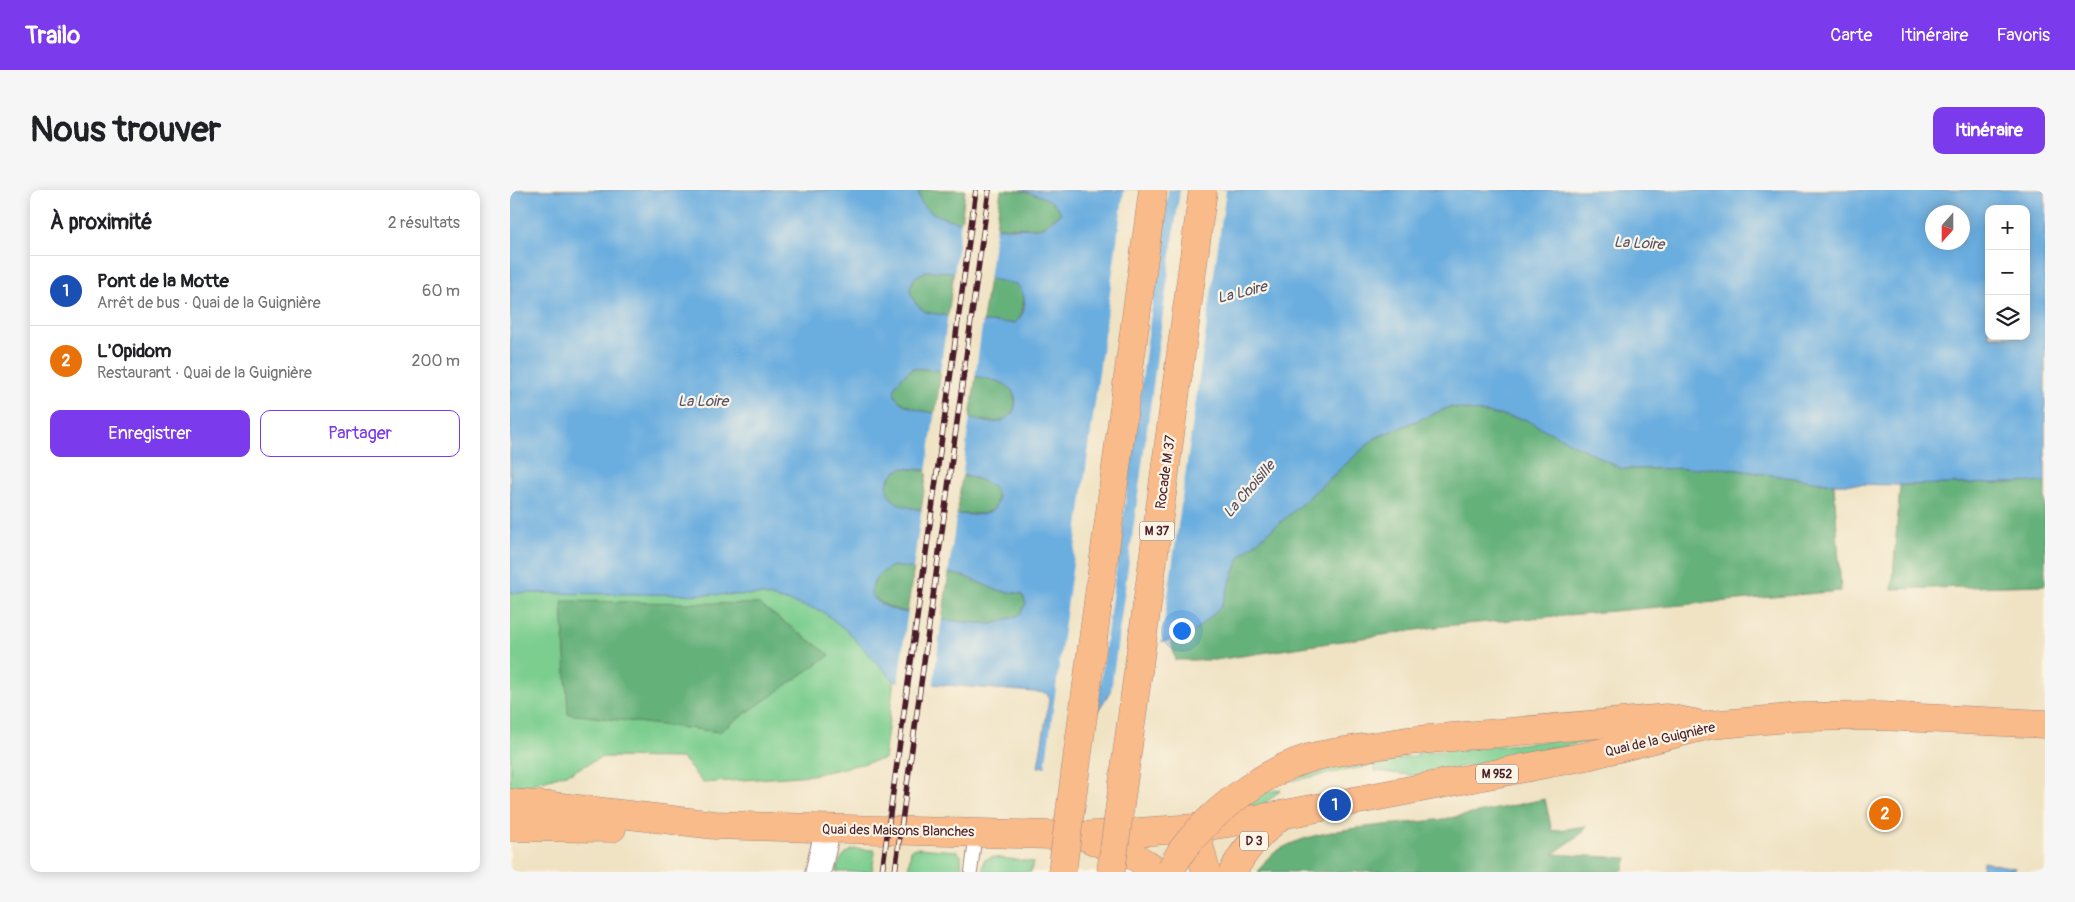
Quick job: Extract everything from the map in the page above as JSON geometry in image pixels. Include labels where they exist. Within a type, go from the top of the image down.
[{"type":"main road","points":[[1062,872],[1153,190]]},
{"type":"main road","name":"Rocade M 37","points":[[1112,872],[1203,190]]},
{"type":"main road","name":"Quai de la Guignière","points":[[1281,815],[1587,756],[1710,725],[1800,717],[1879,716],[2045,724]]},
{"type":"main road","points":[[1169,872],[1183,849],[1211,819],[1240,794],[1277,772],[1315,757],[1408,741],[1667,718],[1710,725]]},
{"type":"main road","name":"Quai des Maisons Blanches","points":[[510,804],[552,806],[715,825],[1081,836]]},
{"type":"main road","name":"M 952","points":[[1081,836],[1195,828],[1281,815]]},
{"type":"main road","name":"D 3","points":[[1233,872],[1238,861],[1252,843],[1281,815]]},
{"type":"main road","name":"Quai des Maisons Blanches","points":[[510,827],[699,829],[715,825]]},
{"type":"main road","points":[[1195,828],[1206,872]]},
{"type":"main road","points":[[1081,836],[1134,856],[1158,872]]},
{"type":"street","points":[[818,872],[828,828]]},
{"type":"lane","points":[[972,872],[976,832]]},
{"type":"green space","points":[[510,190],[956,190],[884,759],[812,775],[703,783],[682,758],[602,757],[572,772],[526,786],[525,790],[510,790]]},
{"type":"green space","points":[[919,190],[965,190],[961,223],[940,216],[927,209],[919,198]]},
{"type":"green space","points":[[1001,190],[1044,196],[1057,206],[1061,213],[1040,228],[996,227]]},
{"type":"green space","points":[[927,271],[954,272],[948,316],[924,311],[916,304],[911,295],[911,280],[915,276]]},
{"type":"green space","points":[[989,278],[1015,284],[1022,292],[1024,298],[1022,311],[1020,318],[1015,323],[983,322]]},
{"type":"green space","points":[[913,368],[941,370],[935,414],[904,404],[897,399],[894,393],[895,386],[901,378]]},
{"type":"green space","points":[[976,376],[996,380],[1008,386],[1015,398],[1015,405],[1010,416],[997,422],[970,418]]},
{"type":"green space","points":[[1450,407],[1524,419],[1623,469],[1724,468],[1834,484],[1841,591],[1443,626],[1215,660],[1175,660],[1171,640],[1188,637],[1221,607],[1240,556],[1375,438]]},
{"type":"green space","points":[[902,468],[927,471],[921,510],[902,506],[890,498],[887,493],[888,482],[891,477]]},
{"type":"green space","points":[[962,476],[984,481],[994,488],[997,494],[997,501],[994,509],[983,514],[957,514]]},
{"type":"green space","points":[[2045,482],[2045,585],[1892,589],[1900,485]]},
{"type":"green space","points":[[893,566],[914,567],[907,612],[887,606],[871,594],[875,580]]},
{"type":"green space","points":[[949,573],[966,577],[997,590],[1022,594],[1026,603],[1020,615],[992,624],[942,620]]},
{"type":"green space","points":[[562,601],[759,604],[830,655],[719,732],[568,714]]},
{"type":"green space","points":[[1596,737],[1597,740],[1417,776],[1375,771],[1374,765],[1290,781],[1290,777],[1323,766],[1417,756],[1417,753]]},
{"type":"green space","points":[[1281,789],[1264,805],[1239,808],[1261,793]]},
{"type":"green space","points":[[1545,799],[1552,831],[1586,826],[1581,834],[1553,854],[1627,858],[1623,870],[1619,872],[1258,872],[1268,858],[1284,847],[1325,833],[1450,818]]},
{"type":"green space","points":[[855,849],[875,850],[872,872],[836,872],[842,857],[847,852]]},
{"type":"green space","points":[[911,849],[957,851],[961,855],[962,872],[908,872]]},
{"type":"green space","points":[[993,857],[1033,862],[1031,872],[982,872],[984,860]]},
{"type":"water","name":"La Loire","points":[[510,190],[919,190],[921,202],[931,212],[947,219],[988,227],[1038,228],[1044,226],[1061,213],[1049,200],[1020,190],[2045,190],[2045,482],[1900,485],[1834,484],[1724,468],[1622,469],[1524,419],[1450,407],[1375,438],[1240,556],[1221,607],[1188,637],[1149,644],[1120,677],[1063,764],[1038,767],[1049,700],[1047,693],[894,681],[847,631],[822,611],[764,595],[510,593]],"holes":[[[927,271],[954,272],[1016,284],[1023,293],[1024,309],[1015,323],[983,322],[925,312],[916,304],[911,295],[910,287],[915,277]],[[913,368],[975,376],[999,382],[1008,386],[1012,391],[1016,401],[1014,409],[1006,419],[998,422],[984,422],[919,410],[906,405],[897,399],[894,391],[899,381]],[[902,468],[952,473],[979,480],[996,491],[998,496],[997,502],[994,509],[976,515],[942,513],[902,505],[892,499],[887,488],[891,476]],[[893,566],[966,577],[996,590],[1022,594],[1026,603],[1020,615],[992,624],[942,620],[894,610],[879,603],[871,594],[875,580]]]},
{"type":"water","points":[[1983,862],[2015,868],[2014,872],[1982,872]]},
{"type":"pier","points":[[1124,190],[1168,190],[1095,721],[1063,767],[1045,769]]},
{"type":"pier","points":[[1180,190],[1226,190],[1161,644],[1150,646],[1122,679],[1110,698]]},
{"type":"pier","points":[[961,220],[996,225],[989,280],[954,275]]},
{"type":"pier","points":[[948,314],[983,319],[975,378],[940,373]]},
{"type":"pier","points":[[935,411],[970,416],[962,478],[926,473]]},
{"type":"pier","points":[[922,507],[957,511],[948,575],[913,569]]},
{"type":"pier","points":[[908,610],[942,617],[933,687],[898,684]]},
{"type":"railway","points":[[882,872],[976,190]]},
{"type":"railway","points":[[895,872],[989,190]]},
{"type":"place","name":"Pont de la Motte","points":[[1335,805]]},
{"type":"place","name":"L'Opidom","points":[[1885,814]]},
{"type":"water label","name":"La Choisille","points":[[1249,489]]}]
